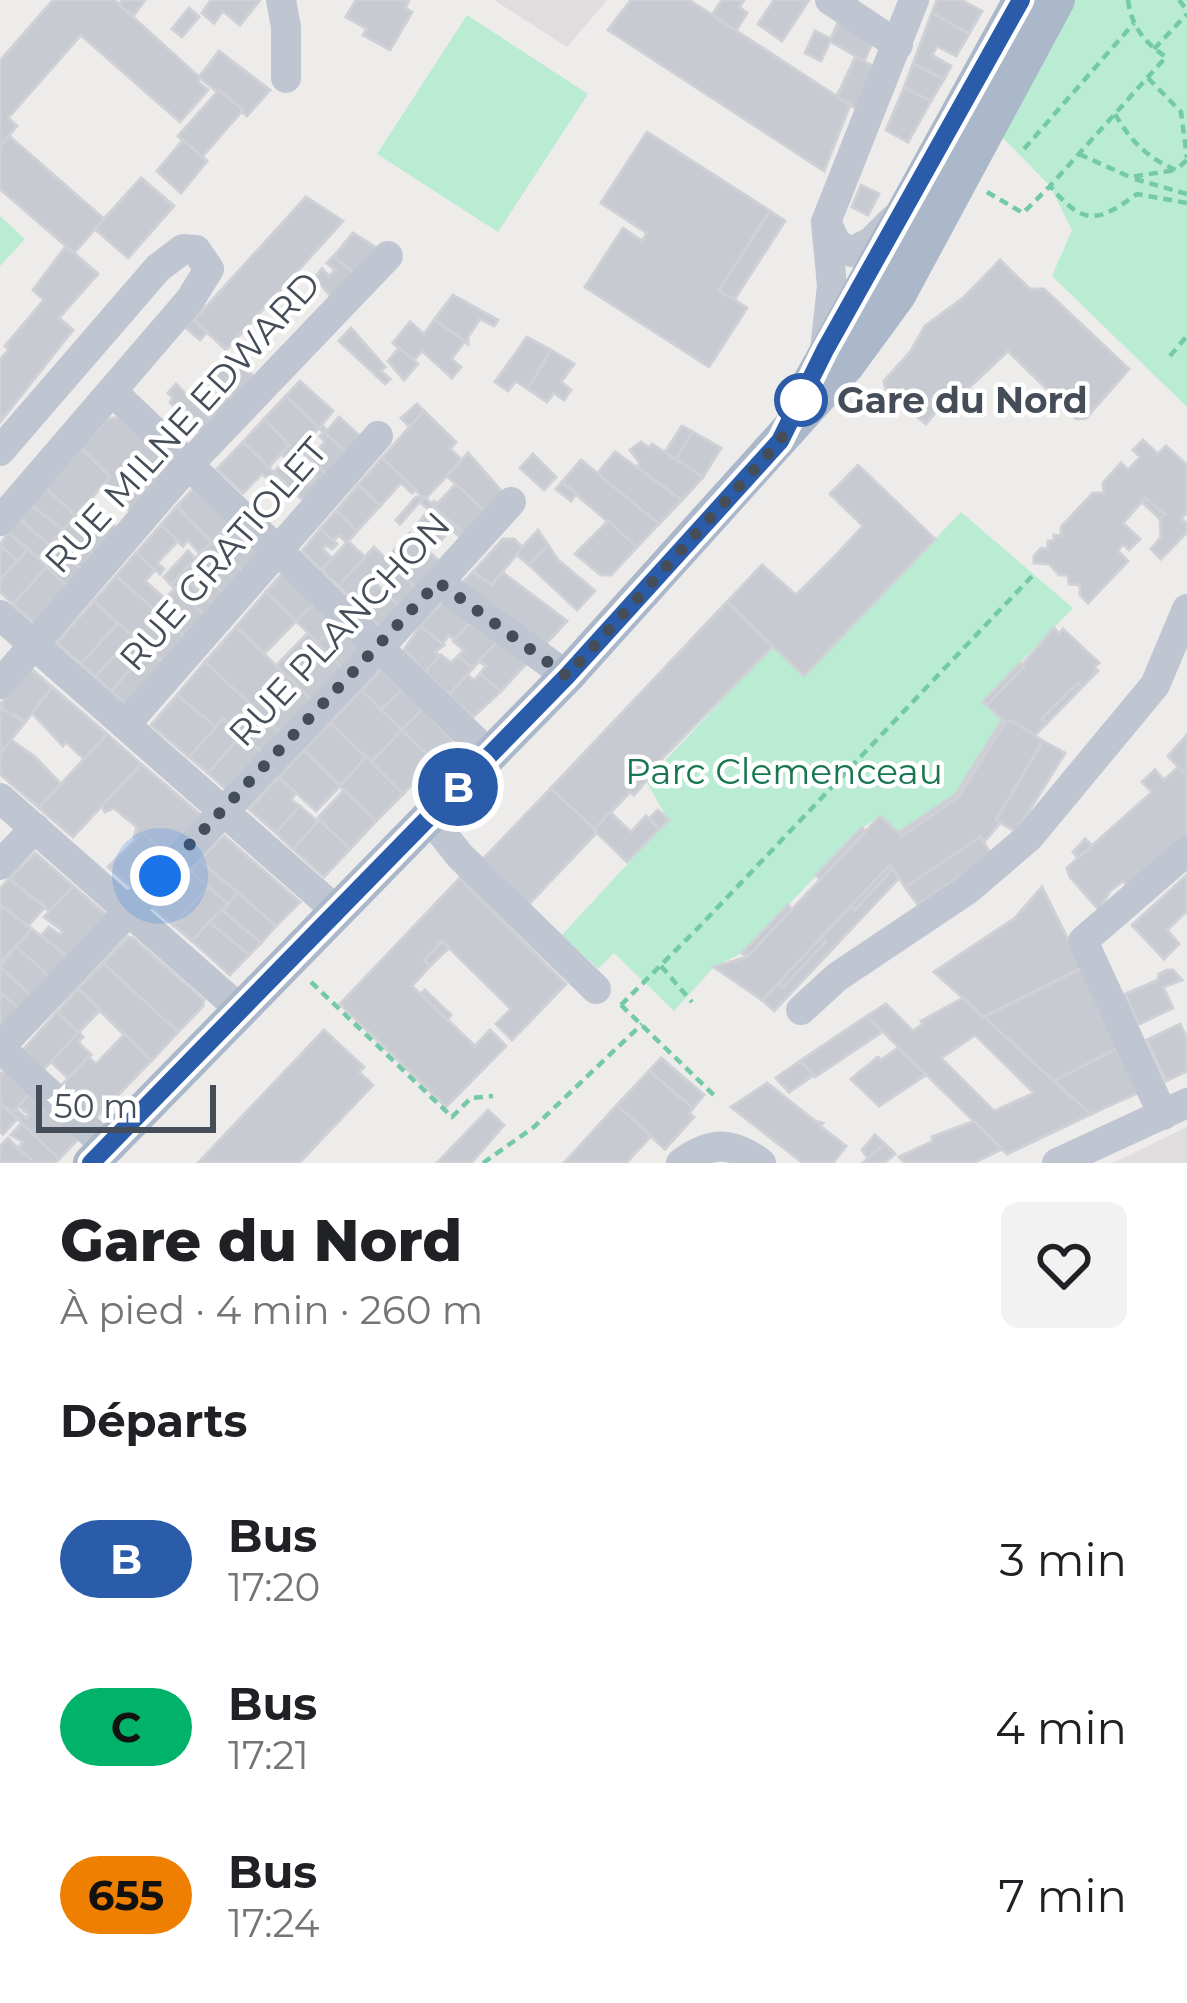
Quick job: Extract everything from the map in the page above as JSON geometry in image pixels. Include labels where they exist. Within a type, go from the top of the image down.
[{"type":"main road","points":[[780,441],[825,350],[1021,0]]},
{"type":"main road","points":[[99,1155],[567,676],[845,366],[898,295],[1057,0]]},
{"type":"street","points":[[281,0],[286,77]]},
{"type":"street","points":[[830,0],[898,46]]},
{"type":"street","points":[[825,350],[832,286],[826,222],[914,0]]},
{"type":"street","points":[[826,222],[836,243],[851,252],[871,242],[909,202]]},
{"type":"street","points":[[0,451],[158,268],[184,249],[196,250],[208,269],[190,300],[0,520]]},
{"type":"street","name":"RUE MILNE EDWARD","points":[[0,684],[190,463],[388,256]]},
{"type":"street","points":[[113,392],[489,754]]},
{"type":"street","name":"RUE GRATIOLET","points":[[127,723],[378,436]]},
{"type":"street","name":"RUE PLANCHON","points":[[0,1048],[511,502]]},
{"type":"street","points":[[438,582],[567,676]]},
{"type":"street","points":[[801,1010],[837,977],[967,890],[1029,837],[1155,685],[1187,609]]},
{"type":"street","points":[[0,615],[338,912]]},
{"type":"street","points":[[0,798],[241,1010]]},
{"type":"street","points":[[429,817],[460,856],[608,997]]},
{"type":"street","points":[[0,865],[35,828]]},
{"type":"street","points":[[1057,1163],[1175,1109],[1083,941],[1187,850]]},
{"type":"street","points":[[0,1048],[99,1155]]},
{"type":"street","points":[[681,1163],[724,1143],[760,1163]]},
{"type":"path","points":[[962,177],[1023,213],[1050,186],[1166,57],[1134,22],[1128,0]]},
{"type":"path","points":[[1154,49],[1187,12],[1179,0]]},
{"type":"path","points":[[1024,149],[1134,22]]},
{"type":"path","points":[[1130,177],[1176,170],[1187,159],[1184,113],[1148,77]]},
{"type":"path","points":[[1115,114],[1138,148],[1176,170]]},
{"type":"path","points":[[1079,154],[1130,177],[1187,194]]},
{"type":"path","points":[[1050,186],[1072,212],[1100,218],[1137,194],[1187,203]]},
{"type":"path","points":[[1170,356],[1187,336]]},
{"type":"path","points":[[718,1099],[608,997],[661,966],[1034,573]]},
{"type":"path","points":[[289,962],[452,1117],[471,1098],[493,1096]]},
{"type":"path","points":[[661,966],[692,1002]]},
{"type":"path","points":[[484,1163],[534,1127],[642,1024]]},
{"type":"shaded area","points":[[494,0],[607,0],[567,47]]},
{"type":"shaded area","points":[[1187,1127],[1187,1163],[1113,1163]]},
{"type":"green space","points":[[1073,0],[1187,0],[1187,407],[1052,276],[1072,230],[1050,186],[1000,135]]},
{"type":"green space","points":[[467,15],[588,94],[498,232],[377,154]]},
{"type":"green space","points":[[0,216],[25,239],[0,266]]},
{"type":"green space","name":"Parc Clemenceau","points":[[961,512],[1073,608],[983,701],[1002,720],[956,794],[898,833],[880,816],[862,828],[742,953],[714,967],[674,1011],[614,953],[598,969],[562,935],[668,820],[646,781],[773,646],[805,675]]},
{"type":"building","points":[[53,0],[114,0],[208,90],[180,122],[81,35],[8,118],[17,126],[0,146],[0,61]]},
{"type":"building","points":[[122,0],[145,0],[133,16],[119,5]]},
{"type":"building","points":[[211,0],[260,0],[240,25],[223,11],[214,23],[202,13]]},
{"type":"building","points":[[356,0],[409,0],[405,8],[412,12],[390,50],[363,35],[367,29],[346,17]]},
{"type":"building","points":[[631,0],[689,0],[850,105],[824,171],[608,30]]},
{"type":"building","points":[[722,0],[744,0],[739,7],[747,13],[736,31],[712,15]]},
{"type":"building","points":[[774,0],[809,0],[782,41],[758,24]]},
{"type":"building","points":[[937,0],[961,0],[982,11],[969,34],[932,13]]},
{"type":"building","points":[[189,8],[199,17],[182,37],[172,29]]},
{"type":"building","points":[[932,13],[969,34],[956,56],[937,46],[932,55],[951,66],[944,79],[913,64]]},
{"type":"building","points":[[840,18],[873,41],[864,61],[830,41]]},
{"type":"building","points":[[815,31],[831,39],[821,61],[805,53]]},
{"type":"building","points":[[219,51],[270,90],[247,116],[199,77]]},
{"type":"building","points":[[856,56],[882,72],[863,113],[837,96]]},
{"type":"building","points":[[913,64],[944,79],[931,101],[904,88]]},
{"type":"building","points":[[904,88],[931,101],[908,142],[886,130]]},
{"type":"building","points":[[219,90],[243,110],[202,157],[178,136]]},
{"type":"building","points":[[647,132],[770,211],[719,290],[747,308],[709,367],[585,287],[623,228],[642,241],[647,233],[601,203]]},
{"type":"building","points":[[9,136],[104,219],[74,253],[0,189],[0,146]]},
{"type":"building","points":[[183,140],[207,161],[181,193],[157,171]]},
{"type":"building","points":[[141,178],[174,206],[128,258],[95,229]]},
{"type":"building","points":[[861,185],[879,194],[868,215],[852,207]]},
{"type":"building","points":[[306,197],[343,221],[226,350],[194,320]]},
{"type":"building","points":[[770,211],[785,221],[734,300],[719,290]]},
{"type":"building","points":[[353,233],[383,252],[359,278],[334,256]]},
{"type":"building","points":[[66,246],[98,274],[59,318],[73,330],[0,422],[0,360],[9,349],[5,346],[44,300],[33,290]]},
{"type":"building","points":[[334,256],[359,278],[335,302],[315,277],[322,269],[329,276],[335,270],[327,263]]},
{"type":"building","points":[[1000,260],[1030,289],[1044,289],[1129,369],[1086,418],[1077,419],[1054,406],[1057,399],[1008,351],[962,394],[948,397],[926,424],[886,391],[884,381],[911,351],[925,326],[963,298]]},
{"type":"building","points":[[453,295],[498,320],[494,326],[480,319],[468,344],[434,320]]},
{"type":"building","points":[[193,319],[207,332],[200,340],[185,327]]},
{"type":"building","points":[[434,320],[465,341],[451,359],[461,367],[452,378],[422,351],[414,360],[393,343],[410,322],[424,334]]},
{"type":"building","points":[[351,328],[385,367],[381,371],[390,379],[385,384],[339,341]]},
{"type":"building","points":[[527,337],[551,350],[528,389],[516,381],[508,391],[495,382]]},
{"type":"building","points":[[399,348],[418,364],[404,380],[388,361]]},
{"type":"building","points":[[551,350],[574,364],[561,382],[571,390],[564,400],[554,393],[547,402],[528,389]]},
{"type":"building","points":[[233,357],[259,381],[238,403],[212,379]]},
{"type":"building","points":[[207,374],[238,403],[217,425],[187,395]]},
{"type":"building","points":[[300,381],[333,411],[319,428],[286,396]]},
{"type":"building","points":[[176,384],[217,425],[206,437],[170,402],[173,398],[168,393]]},
{"type":"building","points":[[286,396],[319,428],[287,459],[281,454],[289,445],[264,419]]},
{"type":"building","points":[[417,404],[424,411],[410,427],[401,418]]},
{"type":"building","points":[[424,411],[456,442],[450,449],[462,460],[425,499],[382,458]]},
{"type":"building","points":[[123,417],[167,460],[167,474],[133,514],[102,486],[110,477],[81,448],[107,419]]},
{"type":"building","points":[[339,417],[362,438],[348,454],[319,428],[322,425],[327,431]]},
{"type":"building","points":[[264,419],[289,445],[269,467],[243,442]]},
{"type":"building","points":[[682,426],[693,432],[676,459],[665,452]]},
{"type":"building","points":[[324,432],[348,454],[329,476],[298,448],[302,445],[313,455],[325,442],[320,436]]},
{"type":"building","points":[[693,432],[721,448],[703,477],[676,459]]},
{"type":"building","points":[[1143,440],[1158,454],[1166,446],[1187,465],[1187,513],[1181,518],[1187,532],[1161,559],[1151,549],[1161,537],[1160,519],[1165,514],[1145,498],[1123,523],[1140,539],[1129,550],[1123,544],[1118,551],[1128,561],[1088,603],[1080,595],[1080,585],[1069,584],[1068,575],[1059,575],[1049,564],[1034,563],[1034,556],[1041,548],[1048,549],[1054,535],[1061,536],[1061,527],[1093,493],[1104,493],[1103,483],[1121,463],[1128,470],[1140,457],[1133,450]]},
{"type":"building","points":[[243,442],[276,475],[271,481],[262,474],[243,493],[217,469]]},
{"type":"building","points":[[641,442],[649,448],[652,444],[703,477],[682,500],[637,467],[640,463],[630,450]]},
{"type":"building","points":[[81,448],[110,477],[76,516],[46,488]]},
{"type":"building","points":[[615,452],[682,500],[659,524],[597,474]]},
{"type":"building","points":[[468,453],[504,494],[489,516],[447,476]]},
{"type":"building","points":[[533,454],[556,477],[544,490],[520,468]]},
{"type":"building","points":[[382,458],[416,490],[412,493],[401,483],[380,506],[358,485]]},
{"type":"building","points":[[287,459],[311,482],[317,466],[329,476],[305,502],[274,472]]},
{"type":"building","points":[[581,460],[659,524],[637,547],[562,482]]},
{"type":"building","points":[[858,465],[935,539],[804,676],[727,602],[762,565],[796,595],[839,552],[863,526],[830,494]]},
{"type":"building","points":[[562,482],[576,494],[571,501],[556,489]]},
{"type":"building","points":[[456,484],[489,516],[468,538],[431,504],[437,504]]},
{"type":"building","points":[[358,485],[380,506],[357,531],[336,511]]},
{"type":"building","points":[[195,487],[231,522],[212,542],[177,506]]},
{"type":"building","points":[[46,488],[76,516],[63,530],[31,505]]},
{"type":"building","points":[[416,497],[424,497],[400,524],[396,520]]},
{"type":"building","points":[[424,497],[466,536],[462,539],[451,529],[434,548],[413,529],[429,510],[420,502]]},
{"type":"building","points":[[1145,498],[1165,514],[1160,519],[1142,502]]},
{"type":"building","points":[[87,502],[119,530],[96,556],[63,530]]},
{"type":"building","points":[[31,505],[63,530],[49,545],[20,519]]},
{"type":"building","points":[[177,506],[212,542],[200,554],[188,540],[183,546],[161,525]]},
{"type":"building","points":[[336,511],[357,531],[347,543],[339,535],[333,541],[320,529]]},
{"type":"building","points":[[20,519],[49,545],[37,559],[8,533]]},
{"type":"building","points":[[608,521],[637,547],[611,575],[601,575],[575,554]]},
{"type":"building","points":[[231,522],[262,553],[244,573],[212,542]]},
{"type":"building","points":[[161,525],[178,541],[157,563],[164,569],[160,574],[136,553]]},
{"type":"building","points":[[320,529],[337,544],[323,549],[332,558],[322,570],[302,551]]},
{"type":"building","points":[[63,530],[96,556],[83,571],[52,543]]},
{"type":"building","points":[[538,530],[548,545],[529,565],[516,554]]},
{"type":"building","points":[[8,533],[28,549],[17,561],[0,545]]},
{"type":"building","points":[[410,533],[441,563],[417,589],[386,559]]},
{"type":"building","points":[[503,539],[514,539],[522,547],[492,585],[473,572]]},
{"type":"building","points":[[348,541],[365,557],[339,586],[322,570]]},
{"type":"building","points":[[212,542],[244,573],[225,595],[191,563]]},
{"type":"building","points":[[52,543],[83,571],[68,587],[47,567],[52,561],[42,553]]},
{"type":"building","points":[[0,545],[17,561],[0,580]]},
{"type":"building","points":[[548,545],[558,560],[595,591],[577,610],[529,565]]},
{"type":"building","points":[[374,547],[393,566],[356,603],[339,586]]},
{"type":"building","points":[[28,549],[47,567],[13,604],[0,592],[0,580]]},
{"type":"building","points":[[188,551],[196,559],[171,585],[164,577]]},
{"type":"building","points":[[136,553],[155,570],[145,581],[165,599],[155,611],[116,576]]},
{"type":"building","points":[[191,563],[225,595],[215,606],[181,574]]},
{"type":"building","points":[[393,566],[417,589],[401,608],[384,591],[394,580],[386,573]]},
{"type":"building","points":[[47,567],[68,587],[35,624],[13,604]]},
{"type":"building","points":[[473,572],[492,585],[502,572],[567,621],[542,648],[458,587]]},
{"type":"building","points":[[283,573],[314,604],[296,621],[266,592]]},
{"type":"building","points":[[116,576],[172,625],[148,650],[94,601]]},
{"type":"building","points":[[178,577],[215,606],[206,617],[171,585]]},
{"type":"building","points":[[375,583],[401,608],[381,628],[356,603]]},
{"type":"building","points":[[175,588],[206,617],[187,639],[155,611]]},
{"type":"building","points":[[266,592],[296,621],[264,654],[236,627]]},
{"type":"building","points":[[94,601],[118,623],[81,664],[57,643]]},
{"type":"building","points":[[443,602],[471,622],[455,640],[449,635],[442,644],[420,626]]},
{"type":"building","points":[[727,602],[773,646],[643,778],[646,781],[634,795],[630,792],[594,830],[551,788]]},
{"type":"building","points":[[314,604],[336,625],[318,642],[296,621]]},
{"type":"building","points":[[471,622],[498,641],[473,668],[458,656],[464,650],[453,641]]},
{"type":"building","points":[[118,623],[133,636],[95,677],[81,664]]},
{"type":"building","points":[[172,625],[187,639],[165,664],[148,650]]},
{"type":"building","points":[[336,625],[360,649],[342,668],[317,644]]},
{"type":"building","points":[[420,626],[444,645],[425,672],[404,650]]},
{"type":"building","points":[[236,627],[312,700],[281,733],[205,662]]},
{"type":"building","points":[[1054,628],[1059,634],[1063,629],[1099,663],[1094,667],[1098,671],[1082,687],[1078,683],[1042,719],[1047,723],[1035,735],[1012,721],[1008,725],[987,705]]},
{"type":"building","points":[[308,633],[342,668],[312,700],[276,666]]},
{"type":"building","points":[[133,636],[148,650],[111,691],[95,677]]},
{"type":"building","points":[[498,641],[526,664],[501,691],[480,674],[486,666],[479,661]]},
{"type":"building","points":[[148,650],[165,664],[128,707],[111,691]]},
{"type":"building","points":[[441,655],[451,663],[458,656],[473,668],[449,695],[425,672]]},
{"type":"building","points":[[205,662],[281,733],[263,753],[223,719],[216,727],[177,695]]},
{"type":"building","points":[[1020,663],[1024,667],[987,705],[983,702]]},
{"type":"building","points":[[28,666],[52,687],[25,722],[15,714],[11,718],[0,705]]},
{"type":"building","points":[[381,670],[402,690],[381,710],[361,690]]},
{"type":"building","points":[[480,674],[501,691],[473,717],[449,695],[467,675],[474,680]]},
{"type":"building","points":[[1078,683],[1082,687],[1047,723],[1042,719]]},
{"type":"building","points":[[52,687],[107,734],[84,759],[66,742],[63,746],[32,713]]},
{"type":"building","points":[[361,690],[402,730],[371,762],[330,723]]},
{"type":"building","points":[[402,690],[423,709],[402,730],[381,710]]},
{"type":"building","points":[[177,695],[216,727],[189,757],[151,725]]},
{"type":"building","points":[[0,708],[25,722],[0,754]]},
{"type":"building","points":[[423,709],[452,740],[434,761],[402,730]]},
{"type":"building","points":[[223,719],[242,735],[208,773],[189,757]]},
{"type":"building","points":[[1002,720],[1005,723],[958,797],[902,836],[898,833],[956,794]]},
{"type":"building","points":[[1012,721],[1043,741],[996,820],[1001,822],[984,842],[980,837],[905,887],[890,865],[762,1000],[714,967],[747,957],[880,816],[902,836],[958,797],[1006,722]]},
{"type":"building","points":[[330,723],[366,757],[340,786],[304,750]]},
{"type":"building","points":[[402,730],[434,761],[403,794],[371,762]]},
{"type":"building","points":[[107,734],[141,764],[73,837],[39,808]]},
{"type":"building","points":[[242,735],[263,753],[228,791],[208,773]]},
{"type":"building","points":[[1187,735],[1187,776],[1168,756]]},
{"type":"building","points":[[11,740],[61,784],[39,808],[0,774],[0,754]]},
{"type":"building","points":[[1043,741],[1065,753],[1016,832],[996,820]]},
{"type":"building","points":[[304,750],[340,786],[316,811],[279,777]]},
{"type":"building","points":[[366,757],[403,794],[376,821],[340,786]]},
{"type":"building","points":[[141,764],[202,816],[166,853],[143,833],[134,837],[137,827],[114,808],[105,812],[102,806]]},
{"type":"building","points":[[1178,767],[1187,776],[1187,838],[1130,889],[1123,881],[1110,891],[1099,910],[1067,868],[1152,792],[1142,782],[1155,770],[1164,780]]},
{"type":"building","points":[[279,777],[296,793],[291,799],[300,807],[276,833],[249,809]]},
{"type":"building","points":[[551,788],[597,832],[529,904],[483,859]]},
{"type":"building","points":[[344,790],[376,821],[350,849],[318,818]]},
{"type":"building","points":[[300,806],[318,822],[293,849],[276,833]]},
{"type":"building","points":[[658,810],[669,820],[659,829],[649,819]]},
{"type":"building","points":[[610,812],[631,832],[646,816],[659,829],[627,862],[594,830]]},
{"type":"building","points":[[319,820],[350,849],[324,877],[293,849]]},
{"type":"building","points":[[862,828],[865,831],[820,879],[816,875]]},
{"type":"building","points":[[143,833],[166,853],[133,889],[108,867]]},
{"type":"building","points":[[224,836],[300,902],[276,926],[199,860]]},
{"type":"building","points":[[980,837],[992,855],[918,905],[905,887]]},
{"type":"building","points":[[1085,839],[1092,846],[1078,858],[1073,852]]},
{"type":"building","points":[[35,853],[73,886],[49,911],[9,879]]},
{"type":"building","points":[[199,860],[238,893],[228,904],[190,871]]},
{"type":"building","points":[[890,865],[893,869],[855,910],[850,907]]},
{"type":"building","points":[[893,869],[899,878],[774,1011],[762,1000],[778,984],[782,988],[826,941],[822,937]]},
{"type":"building","points":[[190,871],[209,887],[173,925],[153,908]]},
{"type":"building","points":[[1187,875],[1187,911],[1167,930],[1179,944],[1164,959],[1132,925]]},
{"type":"building","points":[[460,878],[566,984],[512,1040],[496,1024],[511,1009],[442,941],[424,960],[430,966],[412,986],[475,1046],[490,1030],[506,1046],[446,1107],[340,1004]]},
{"type":"building","points":[[9,879],[45,907],[28,926],[0,905],[0,888]]},
{"type":"building","points":[[73,886],[109,917],[72,960],[41,936],[49,927],[60,935],[63,931],[44,917]]},
{"type":"building","points":[[209,887],[228,904],[192,941],[173,925]]},
{"type":"building","points":[[1042,887],[1082,968],[984,1017],[934,972],[1015,918]]},
{"type":"building","points":[[238,893],[276,926],[261,943],[222,910]]},
{"type":"building","points":[[0,905],[32,929],[0,963]]},
{"type":"building","points":[[788,905],[792,909],[747,957],[742,953]]},
{"type":"building","points":[[222,910],[261,943],[249,955],[209,922]]},
{"type":"building","points":[[209,922],[249,955],[230,975],[192,941]]},
{"type":"building","points":[[32,929],[72,960],[53,980],[16,946]]},
{"type":"building","points":[[128,937],[204,1000],[178,1032],[103,963]]},
{"type":"building","points":[[822,937],[826,941],[782,988],[778,984]]},
{"type":"building","points":[[442,941],[449,948],[430,966],[424,960]]},
{"type":"building","points":[[16,946],[53,980],[35,999],[0,967]]},
{"type":"building","points":[[103,963],[178,1032],[151,1061],[78,989]]},
{"type":"building","points":[[0,967],[35,999],[23,1013],[0,992]]},
{"type":"building","points":[[1082,968],[1120,1047],[1054,1081],[984,1017]]},
{"type":"building","points":[[1167,970],[1182,980],[1163,987],[1173,1008],[1139,1024],[1125,994],[1158,980]]},
{"type":"building","points":[[78,989],[100,1010],[79,1032],[57,1012]]},
{"type":"building","points":[[425,990],[451,1015],[447,1020],[421,994]]},
{"type":"building","points":[[0,992],[23,1013],[0,1030]]},
{"type":"building","points":[[963,998],[1091,1114],[1007,1154],[867,1016],[886,1004],[913,1031],[921,1021]],"holes":[[[975,1035],[1034,1093],[994,1111],[941,1058]]]},
{"type":"building","points":[[57,1012],[79,1032],[43,1070],[22,1051]]},
{"type":"building","points":[[867,1016],[882,1032],[815,1077],[800,1061]]},
{"type":"building","points":[[1180,1024],[1187,1038],[1187,1071],[1166,1081],[1147,1040]]},
{"type":"building","points":[[324,1030],[364,1067],[359,1072],[373,1085],[299,1163],[198,1163]]},
{"type":"building","points":[[79,1032],[83,1037],[78,1042],[91,1055],[68,1078],[51,1062]]},
{"type":"building","points":[[125,1034],[151,1061],[95,1119],[61,1086],[88,1057],[96,1064]]},
{"type":"building","points":[[1120,1047],[1142,1091],[1091,1114],[1054,1081]]},
{"type":"building","points":[[898,1048],[926,1075],[879,1106],[851,1079]]},
{"type":"building","points":[[661,1058],[704,1095],[693,1108],[649,1071]]},
{"type":"building","points":[[800,1061],[814,1075],[789,1092],[776,1078]]},
{"type":"building","points":[[649,1071],[693,1108],[689,1113],[694,1117],[665,1149],[617,1105]]},
{"type":"building","points":[[0,1073],[10,1074],[30,1093],[12,1113],[0,1103]]},
{"type":"building","points":[[767,1083],[823,1123],[820,1126],[846,1146],[833,1163],[803,1163],[731,1107]]},
{"type":"building","points":[[30,1093],[78,1139],[59,1159],[12,1113],[16,1109],[26,1118],[29,1115],[19,1106]]},
{"type":"building","points":[[0,1103],[17,1119],[3,1134],[0,1132]]},
{"type":"building","points":[[617,1105],[651,1136],[626,1163],[564,1163]]},
{"type":"building","points":[[488,1110],[504,1125],[471,1163],[437,1163]]},
{"type":"building","points":[[974,1121],[1002,1149],[973,1163],[905,1163],[899,1157],[933,1141],[932,1137]]},
{"type":"building","points":[[22,1123],[59,1159],[35,1163],[18,1148],[23,1142],[11,1135]]},
{"type":"building","points":[[875,1135],[885,1144],[868,1158],[862,1150]]},
{"type":"building","points":[[8,1138],[35,1163],[0,1163],[0,1146]]},
{"type":"building","points":[[885,1144],[895,1154],[884,1163],[863,1163]]},
{"type":"bus line","name":"B","points":[[91,1163],[567,676],[780,441],[825,350],[1021,0]]},
{"type":"place","name":"Gare du Nord","points":[[801,400]]},
{"type":"route","points":[[160,876],[438,582],[567,676],[780,441],[801,400]]}]
